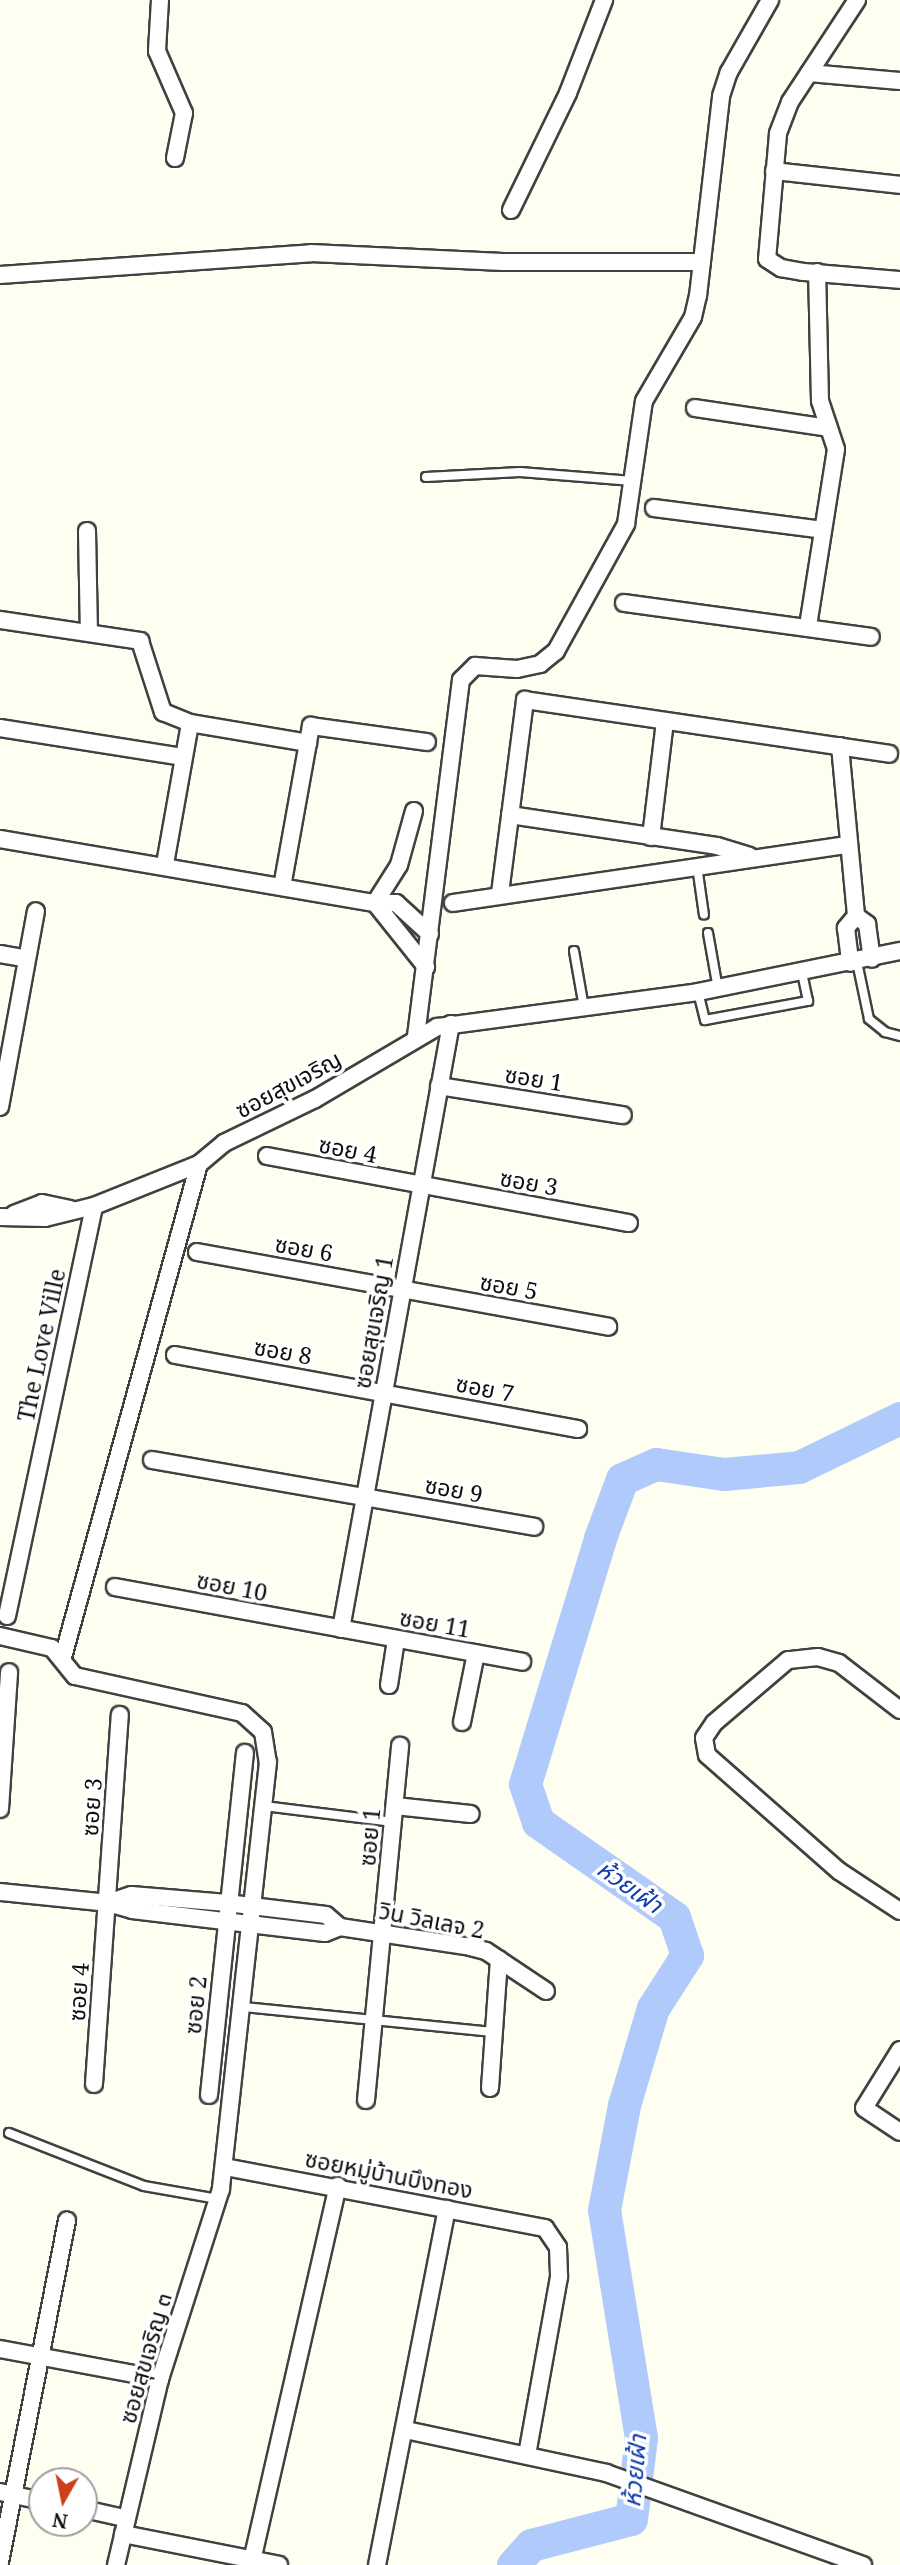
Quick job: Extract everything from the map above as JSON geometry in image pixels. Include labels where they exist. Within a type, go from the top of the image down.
[{"type":"street","points":[[160,0],[157,51],[184,113],[175,159]]},
{"type":"street","points":[[511,209],[568,93],[604,0]]},
{"type":"street","points":[[416,1037],[461,680],[475,666],[517,669],[540,664],[556,651],[626,524],[644,401],[693,317],[721,96],[729,72],[771,0]]},
{"type":"street","points":[[857,0],[790,102],[778,134],[767,259],[781,268],[900,280]]},
{"type":"street","points":[[808,73],[900,80]]},
{"type":"street","points":[[774,171],[900,185]]},
{"type":"street","points":[[0,275],[311,253],[503,262],[702,262]]},
{"type":"street","points":[[807,626],[836,449],[820,401],[817,272]]},
{"type":"street","points":[[695,408],[829,428]]},
{"type":"street","points":[[654,508],[823,530]]},
{"type":"street","points":[[87,531],[89,632]]},
{"type":"street","points":[[624,603],[807,626],[871,637]]},
{"type":"street","points":[[0,620],[140,641],[163,712],[190,723],[308,743]]},
{"type":"street","points":[[500,893],[525,700],[889,754]]},
{"type":"street","points":[[651,837],[665,722]]},
{"type":"street","points":[[165,864],[190,723]]},
{"type":"street","points":[[282,887],[311,726],[427,742]]},
{"type":"street","points":[[0,728],[184,757]]},
{"type":"street","points":[[840,746],[856,916],[867,925],[860,961]]},
{"type":"street","points":[[375,903],[399,865],[414,811]]},
{"type":"street","points":[[510,815],[717,846],[752,858]]},
{"type":"street","points":[[0,838],[165,864],[375,903],[396,903],[430,934]]},
{"type":"street","points":[[453,903],[500,893],[848,845]]},
{"type":"street","points":[[375,903],[426,967]]},
{"type":"street","points":[[0,1107],[5,1057],[36,911]]},
{"type":"street","name":"ซอยสุขเจริญ","points":[[4,1216],[45,1218],[72,1209],[94,1206],[199,1164],[224,1143],[315,1099],[416,1037],[451,1024],[718,989],[900,951]]},
{"type":"street","points":[[0,954],[27,959]]},
{"type":"street","name":"ซอยสุขเจริญ 1","points":[[341,1629],[451,1024]]},
{"type":"street","name":"ซอย 1","points":[[439,1086],[623,1115]]},
{"type":"street","name":"ซอย 4","points":[[267,1156],[421,1186]]},
{"type":"street","points":[[62,1657],[199,1164]]},
{"type":"street","name":"ซอย 3","points":[[421,1186],[629,1223]]},
{"type":"street","name":"The Love Ville","points":[[7,1616],[94,1206]]},
{"type":"street","name":"ซอย 6","points":[[197,1251],[402,1289]]},
{"type":"street","name":"ซอย 5","points":[[402,1289],[608,1327]]},
{"type":"street","name":"ซอย 8","points":[[175,1355],[384,1392]]},
{"type":"street","name":"ซอย 7","points":[[384,1392],[578,1429]]},
{"type":"street","points":[[152,1460],[365,1496]]},
{"type":"street","name":"ซอย 9","points":[[365,1496],[534,1527]]},
{"type":"street","name":"ซอย 10","points":[[115,1587],[341,1629]]},
{"type":"street","name":"ซอย 11","points":[[341,1629],[522,1662]]},
{"type":"street","name":"ซอยสุขเจริญ ๓","points":[[0,1636],[52,1648],[75,1676],[242,1713],[263,1732],[268,1762],[225,2167],[218,2199],[160,2379],[116,2565]]},
{"type":"street","points":[[390,1685],[396,1640]]},
{"type":"street","points":[[463,1722],[476,1653]]},
{"type":"street","points":[[900,1710],[839,1663],[818,1657],[788,1660],[713,1723],[704,1738],[707,1755],[839,1871],[900,1911]]},
{"type":"street","points":[[0,1809],[9,1672]]},
{"type":"street","name":"ซอย 3","points":[[108,1903],[120,1715]]},
{"type":"street","name":"ซอย 1","points":[[383,1933],[400,1746]]},
{"type":"street","points":[[226,1920],[245,1753]]},
{"type":"street","points":[[394,1814],[471,1814]]},
{"type":"street","name":"วิน วิลเลจ 2","points":[[0,1892],[108,1903],[325,1933],[340,1927],[470,1947],[499,1959],[545,1992]]},
{"type":"street","name":"วิน วิลเลจ 2","points":[[108,1903],[131,1895],[227,1903],[326,1915],[340,1927]]},
{"type":"street","name":"ซอย 4","points":[[94,2084],[108,1903]]},
{"type":"street","name":"ซอย 2","points":[[209,2095],[226,1920]]},
{"type":"street","points":[[366,2100],[383,1933]]},
{"type":"street","points":[[490,2088],[499,1959]]},
{"type":"street","points":[[898,2058],[864,2108],[900,2132]]},
{"type":"street","name":"ซอยหมู่บ้านบึงทอง","points":[[225,2167],[338,2186],[545,2228],[558,2247],[559,2277],[527,2455]]},
{"type":"street","points":[[251,2562],[338,2186]]},
{"type":"street","points":[[377,2565],[406,2430],[447,2209]]},
{"type":"street","points":[[0,2562],[8,2494],[42,2357],[67,2221]]},
{"type":"street","points":[[0,2349],[160,2379]]},
{"type":"street","points":[[406,2430],[606,2473],[655,2488],[863,2565]]},
{"type":"street","points":[[8,2494],[28,2498]]},
{"type":"street","points":[[98,2516],[124,2526],[251,2562],[279,2565]]},
{"type":"lane","points":[[426,477],[520,472],[632,481]]},
{"type":"lane","points":[[697,866],[704,915]]},
{"type":"lane","points":[[708,933],[718,989]]},
{"type":"lane","points":[[574,951],[584,1008]]},
{"type":"lane","points":[[860,961],[869,1019],[885,1032],[900,1036]]},
{"type":"lane","points":[[698,992],[705,1020],[808,1002],[802,973]]},
{"type":"lane","points":[[264,1806],[394,1814]]},
{"type":"lane","points":[[243,2007],[494,2032]]},
{"type":"lane","points":[[9,2133],[144,2186],[218,2199]]},
{"type":"waterway","name":"ห้วยเฝ้า","points":[[513,2565],[531,2545],[631,2519],[641,2438],[604,2210],[624,2105],[653,2008],[687,1955],[674,1917],[538,1822],[525,1784],[600,1538],[622,1479],[656,1464],[724,1474],[799,1467],[900,1418]]}]
